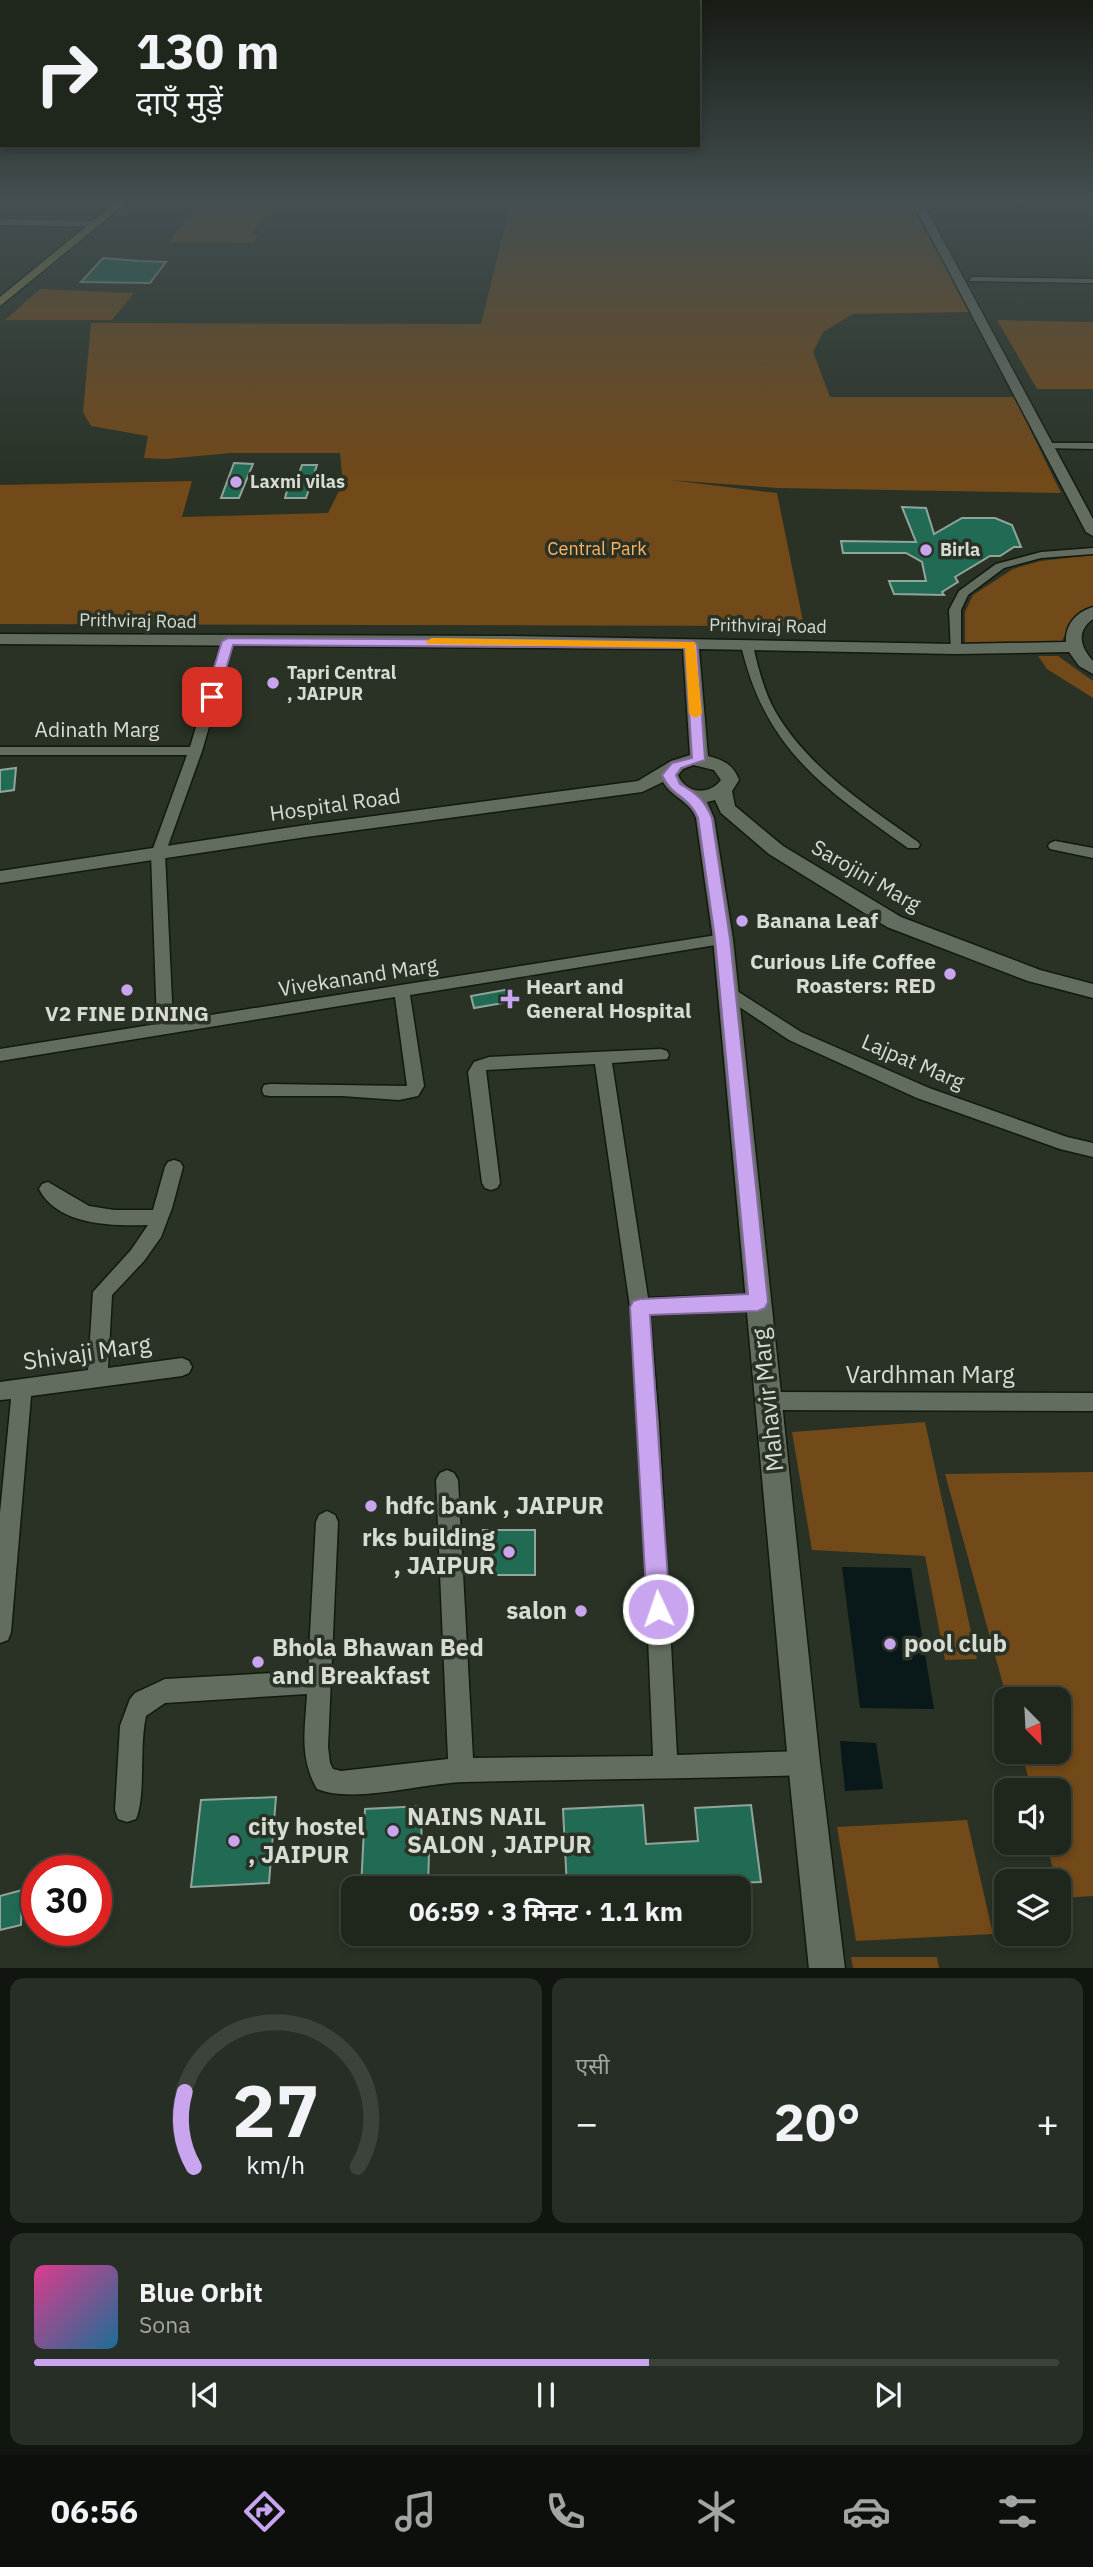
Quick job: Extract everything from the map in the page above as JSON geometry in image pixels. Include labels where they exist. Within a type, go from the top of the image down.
[{"type":"street","points":[[969,295],[1052,446],[1093,510]]},
{"type":"street","points":[[980,295],[1093,532]]},
{"type":"street","points":[[1052,446],[1093,446]]},
{"type":"street","points":[[955,649],[955,610],[963,593],[1000,566],[1041,555],[1093,551]]},
{"type":"street","points":[[1093,612],[1075,626],[1072,640],[1074,648],[1093,669]]},
{"type":"street","name":"Prithviraj Road","points":[[0,639],[1074,648]]},
{"type":"street","points":[[165,1029],[158,854],[195,751],[228,641]]},
{"type":"street","points":[[691,644],[699,760]]},
{"type":"street","points":[[747,645],[751,672],[764,704],[783,736],[812,768],[850,801],[913,845]]},
{"type":"street","name":"Adinath Marg","points":[[0,751],[195,751]]},
{"type":"street","points":[[699,760],[717,764],[729,774],[728,786],[723,791],[708,796],[679,784],[683,762],[699,760]]},
{"type":"street","name":"Hospital Road","points":[[0,877],[306,831],[642,786],[679,784]]},
{"type":"street","name":"Mahavir Marg","points":[[679,784],[700,805],[708,833],[723,939],[804,1763],[827,1968]]},
{"type":"street","name":"Sarojini Marg","points":[[723,791],[728,808],[776,850],[894,922],[1035,976],[1093,991]]},
{"type":"street","points":[[708,833],[714,826],[724,822],[748,827]]},
{"type":"street","points":[[1055,846],[1093,853]]},
{"type":"street","name":"Vivekanand Marg","points":[[0,1055],[723,939]]},
{"type":"street","name":"Lajpat Marg","points":[[726,990],[795,1036],[923,1093],[1066,1144],[1093,1150]]},
{"type":"street","points":[[270,1090],[342,1090],[399,1094],[412,1091],[416,1086],[402,991]]},
{"type":"street","points":[[491,1183],[476,1072],[480,1066],[489,1063],[661,1055]]},
{"type":"street","points":[[603,1059],[640,1307],[649,1423],[666,1768]]},
{"type":"street","points":[[97,1378],[103,1292],[144,1246],[160,1217],[174,1167]]},
{"type":"street","points":[[48,1189],[58,1200],[98,1218],[160,1217]]},
{"type":"street","points":[[640,1307],[758,1302]]},
{"type":"street","name":"Shivaji Marg","points":[[0,1391],[182,1367]]},
{"type":"street","points":[[0,1632],[22,1388]]},
{"type":"street","name":"Vardhman Marg","points":[[768,1401],[1093,1402]]},
{"type":"street","points":[[447,1480],[461,1770]]},
{"type":"street","points":[[327,1522],[316,1747],[318,1766],[327,1780],[341,1783],[461,1770],[666,1768],[804,1763]]},
{"type":"street","points":[[127,1810],[131,1730],[136,1710],[146,1698],[165,1691],[319,1682]]},
{"type":"green space","points":[[33,295],[133,295],[112,320],[5,320]]},
{"type":"green space","name":"Central Park","points":[[488,295],[961,295],[970,312],[853,314],[823,332],[813,352],[830,397],[1014,397],[1061,493],[778,488],[670,480],[777,493],[804,626],[0,624],[0,485],[192,481],[182,517],[328,513],[343,483],[340,453],[231,453],[166,459],[144,458],[148,436],[91,426],[83,412],[91,323],[481,324]]},
{"type":"green space","points":[[997,320],[1093,322],[1093,389],[1037,389]]},
{"type":"green space","points":[[1093,555],[1093,610],[1071,622],[1061,643],[965,643],[965,612],[973,595],[1013,569],[1040,561]]},
{"type":"green space","points":[[1038,656],[1058,656],[1093,681],[1093,698],[1047,669]]},
{"type":"green space","points":[[925,1422],[977,1659],[945,1660],[925,1556],[812,1550],[792,1432]]},
{"type":"green space","points":[[1093,1472],[1093,1896],[1071,1897],[1071,1869],[1053,1869],[1049,1855],[1071,1855],[1071,1778],[1029,1778],[1024,1764],[1071,1764],[1071,1687],[1004,1687],[945,1474]]},
{"type":"green space","points":[[967,1820],[993,1934],[856,1941],[837,1827]]},
{"type":"green space","points":[[851,1957],[937,1957],[939,1968],[853,1968]]},
{"type":"shaded area","points":[[842,1567],[911,1568],[934,1709],[860,1708]]},
{"type":"shaded area","points":[[840,1741],[876,1743],[883,1789],[845,1791]]},
{"type":"building","points":[[234,463],[253,464],[239,498],[221,498]]},
{"type":"building","points":[[302,465],[317,465],[306,498],[285,498],[288,487],[294,487]]},
{"type":"building","name":"Birla","points":[[902,507],[926,508],[934,534],[962,518],[995,518],[1012,525],[1021,547],[1014,547],[1000,556],[990,556],[955,577],[958,582],[942,592],[944,595],[894,594],[889,581],[926,581],[922,562],[906,553],[843,553],[841,541],[916,542]]},
{"type":"building","points":[[16,768],[14,790],[0,792],[0,770]]},
{"type":"building","points":[[510,989],[514,1001],[474,1008],[471,996]]},
{"type":"building","name":"rks building , JAIPUR","points":[[483,1530],[535,1530],[535,1575],[482,1575]]},
{"type":"building","name":"city hostel , JAIPUR","points":[[276,1797],[269,1883],[191,1887],[201,1800]]},
{"type":"building","points":[[643,1805],[646,1844],[698,1841],[695,1808],[751,1805],[761,1882],[751,1882],[751,1876],[566,1876],[563,1809]]},
{"type":"building","name":"NAINS NAIL SALON , JAIPUR","points":[[422,1806],[421,1853],[429,1853],[428,1876],[362,1876],[365,1809]]},
{"type":"building","points":[[21,1890],[21,1925],[0,1930],[0,1896]]},
{"type":"slow traffic","points":[[432,641],[691,644],[695,714]]},
{"type":"place","name":"Laxmi vilas","points":[[236,482]]},
{"type":"place","name":"Birla","points":[[926,550]]},
{"type":"place","name":"Tapri Central , JAIPUR","points":[[273,683]]},
{"type":"place","name":"Banana Leaf","points":[[742,921]]},
{"type":"place","name":"Curious Life Coffee Roasters: RED","points":[[950,974]]},
{"type":"place","name":"V2 FINE DINING","points":[[127,990]]},
{"type":"place","name":"Heart and General Hospital","points":[[510,999]]},
{"type":"place","name":"hdfc bank , JAIPUR","points":[[371,1506]]},
{"type":"place","name":"rks building , JAIPUR","points":[[509,1552]]},
{"type":"place","name":"salon","points":[[581,1611]]},
{"type":"place","name":"pool club","points":[[890,1644]]},
{"type":"place","name":"Bhola Bhawan Bed and Breakfast","points":[[258,1662]]},
{"type":"place","name":"NAINS NAIL SALON , JAIPUR","points":[[393,1831]]},
{"type":"place","name":"city hostel , JAIPUR","points":[[234,1841]]},
{"type":"route","points":[[212,697],[228,641],[691,644],[699,760],[677,765],[669,775],[674,787],[690,795],[700,805],[705,818],[723,939],[758,1302],[640,1307],[658,1609]]}]
